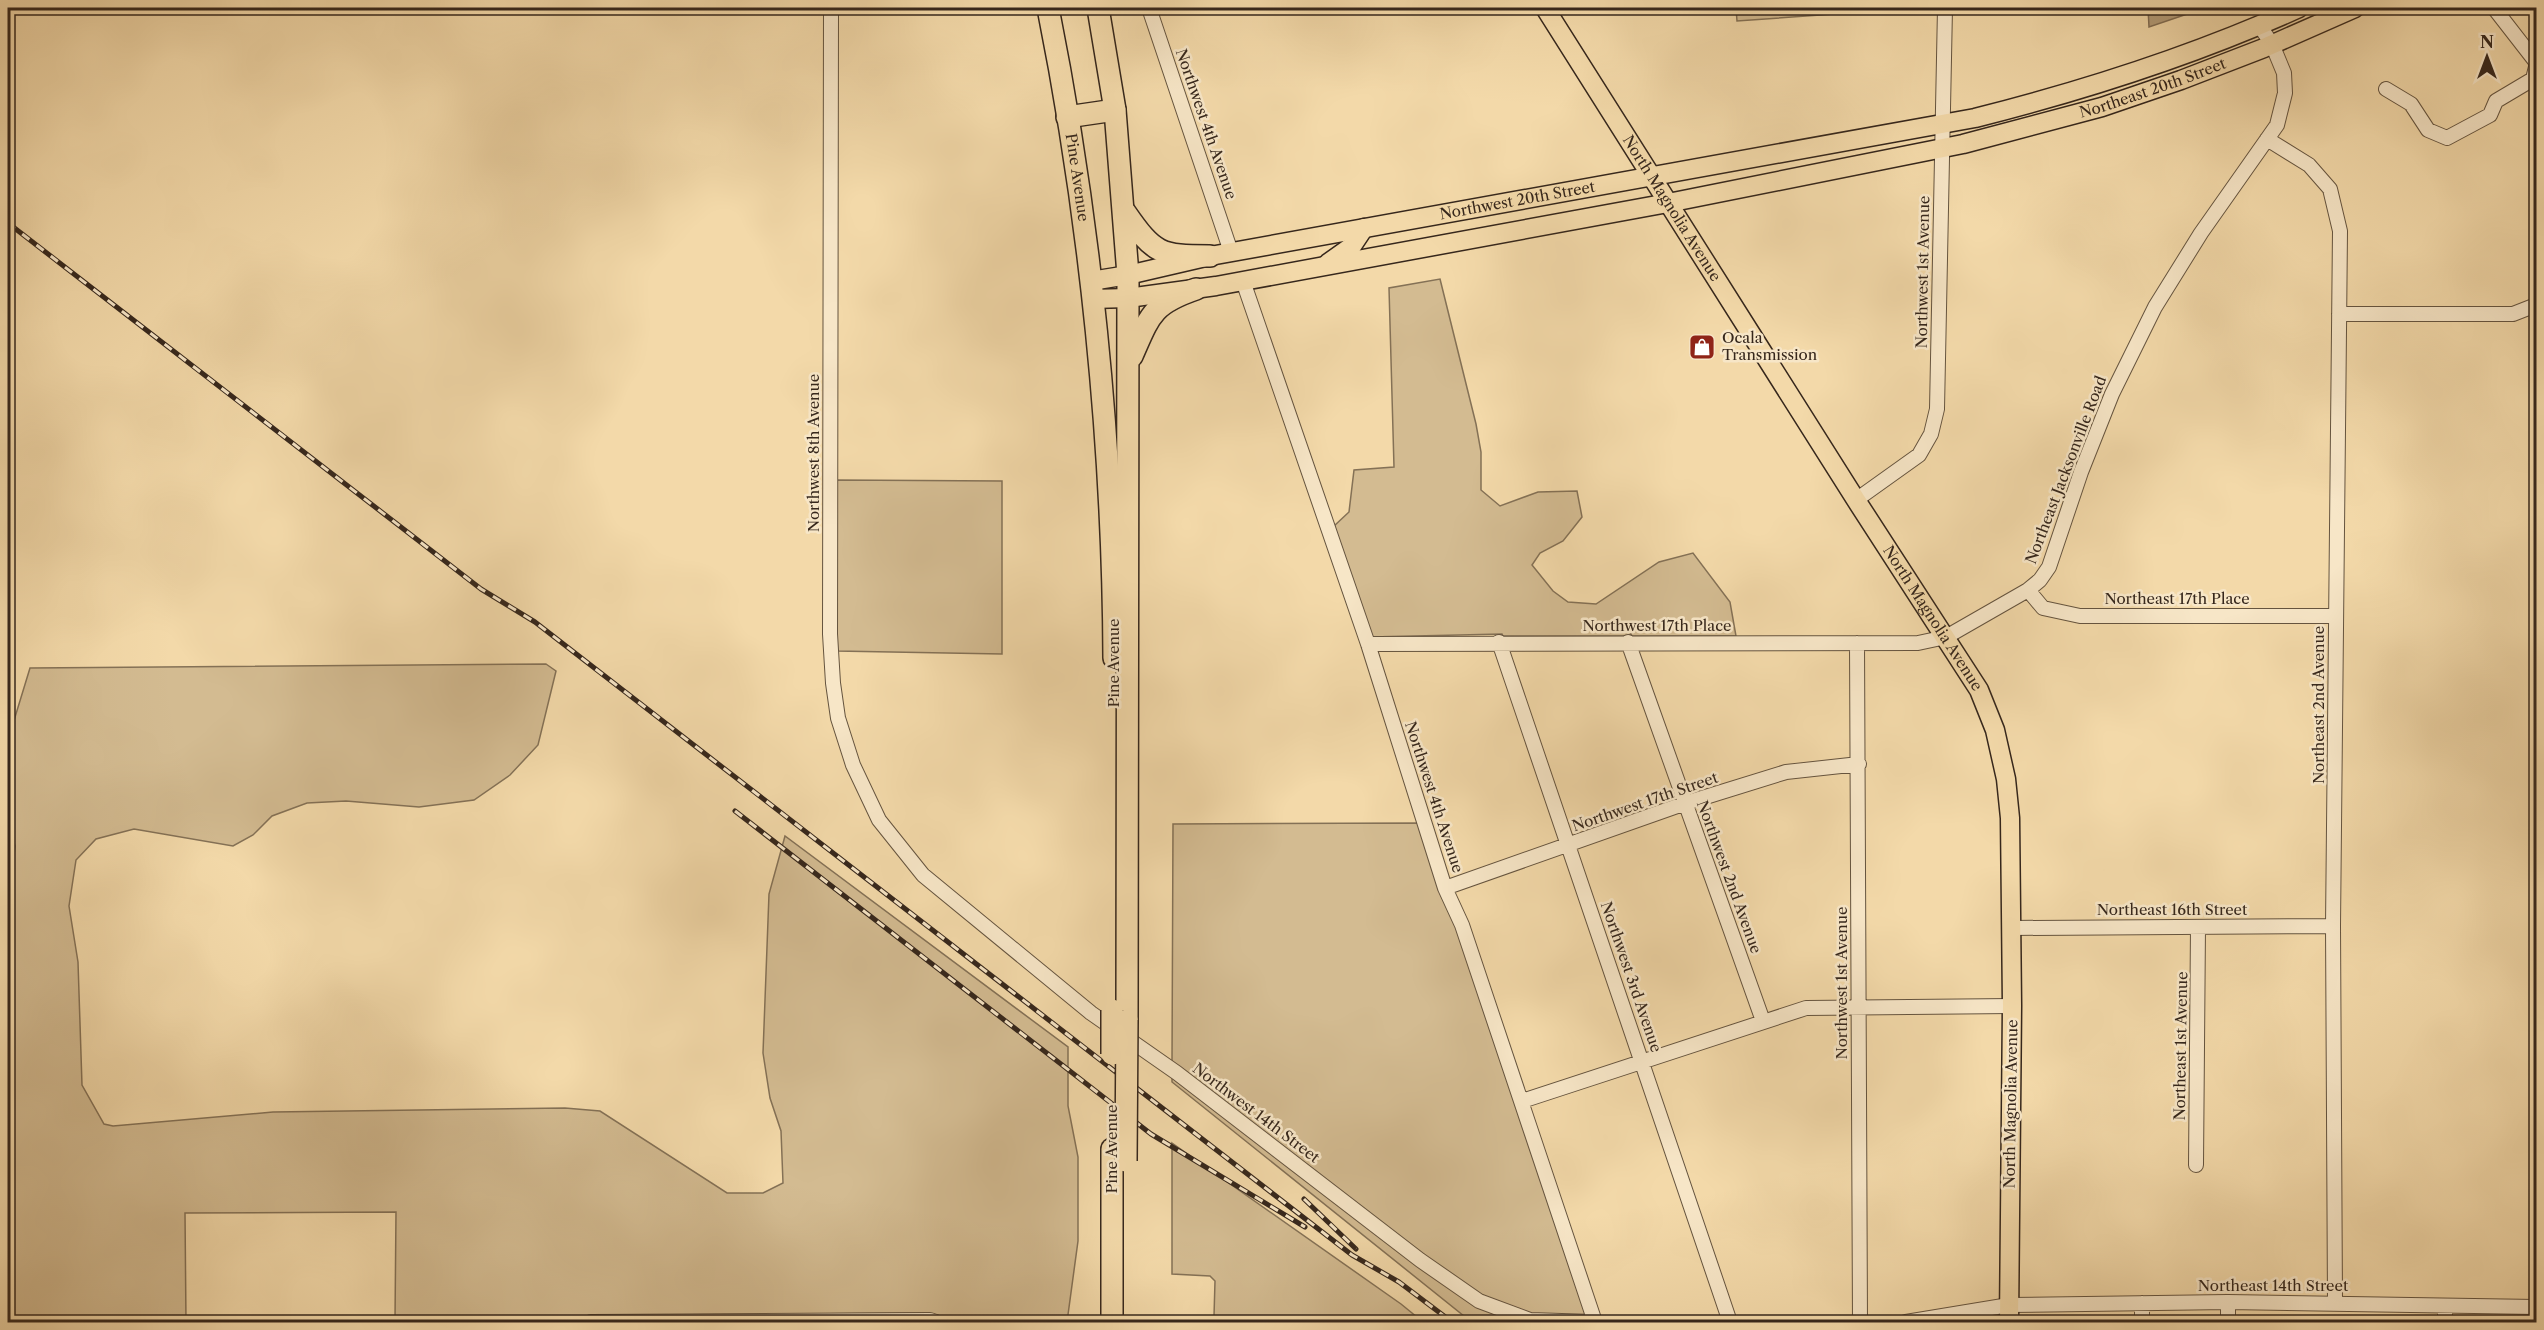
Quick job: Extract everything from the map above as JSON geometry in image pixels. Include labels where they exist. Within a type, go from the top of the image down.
[{"type":"highway","name":"Pine Avenue","points":[[1048,8],[1067,117],[1092,290],[1119,509]]},
{"type":"highway","name":"Pine Avenue","points":[[1098,8],[1115,110],[1125,212],[1129,365],[1119,509],[1119,1155],[1112,1323]]},
{"type":"highway","points":[[1067,117],[1115,110]]},
{"type":"highway","points":[[1125,212],[1141,235],[1157,249],[1173,256],[1210,256]]},
{"type":"highway","points":[[1129,365],[1147,321],[1157,307],[1171,297],[1196,289]]},
{"type":"highway","name":"Pine Avenue","points":[[1119,1155],[1126,1323]]},
{"type":"main road","name":"North Magnolia Avenue","points":[[1545,8],[1979,690],[1995,730],[2006,779],[2010,818],[2012,1006],[2009,1314]]},
{"type":"main road","name":"Northeast 20th Street","points":[[1943,124],[2026,105],[2173,59],[2299,8]]},
{"type":"main road","name":"Northeast 20th Street","points":[[1942,148],[2102,107],[2181,80],[2355,8]]},
{"type":"main road","name":"Northwest 20th Street","points":[[1092,290],[1128,276],[1210,256],[1943,124]]},
{"type":"main road","name":"Northwest 20th Street","points":[[1092,290],[1128,297],[1196,289],[1668,202],[1942,148]]},
{"type":"main road","points":[[1324,266],[1352,246],[1364,228]]},
{"type":"street","name":"Northwest 8th Avenue","points":[[831,8],[830,634],[832,683],[838,718],[853,765],[870,802],[879,820],[923,875]]},
{"type":"street","name":"Northwest 4th Avenue","points":[[1149,8],[1231,252]]},
{"type":"street","name":"Northwest 1st Avenue","points":[[1856,500],[1919,455],[1933,426],[1937,409],[1945,8]]},
{"type":"street","points":[[2494,8],[2536,62]]},
{"type":"street","name":"Northeast Jacksonville Road","points":[[1946,638],[2028,590],[2040,580],[2049,567],[2081,471],[2112,394],[2155,308],[2200,233],[2277,125],[2285,93],[2283,73],[2272,44],[2259,25]]},
{"type":"street","points":[[2386,89],[2411,104],[2428,130],[2447,138],[2490,115],[2496,101],[2533,79],[2536,67]]},
{"type":"street","name":"Northeast 2nd Avenue","points":[[2267,139],[2309,165],[2330,189],[2340,231],[2333,926],[2335,1303]]},
{"type":"street","name":"Northwest 4th Avenue","points":[[1243,281],[1368,644],[1445,888],[1462,925],[1594,1323]]},
{"type":"street","points":[[2339,314],[2513,314],[2536,304]]},
{"type":"street","name":"Northeast 17th Place","points":[[2028,590],[2043,608],[2080,616],[2336,616]]},
{"type":"street","name":"Northwest 17th Place","points":[[1368,644],[1918,643],[1946,638]]},
{"type":"street","name":"Northwest 3rd Avenue","points":[[1499,642],[1730,1323]]},
{"type":"street","name":"Northwest 2nd Avenue","points":[[1628,642],[1763,1021]]},
{"type":"street","name":"Northwest 1st Avenue","points":[[1857,643],[1860,1323]]},
{"type":"street","name":"Northwest 17th Street","points":[[1445,888],[1686,803],[1786,772],[1859,764]]},
{"type":"street","name":"Northwest 14th Street","points":[[923,875],[1091,1013],[1177,1073],[1420,1260],[1479,1301],[1530,1320],[1594,1323]]},
{"type":"street","name":"Northeast 16th Street","points":[[2012,928],[2333,926]]},
{"type":"street","name":"Northeast 1st Avenue","points":[[2196,1165],[2198,927]]},
{"type":"street","points":[[1521,1101],[1806,1008],[2012,1006]]},
{"type":"street","points":[[2228,1302],[2228,1323]]},
{"type":"street","points":[[2142,1303],[2142,1323]]},
{"type":"street","name":"Northeast 14th Street","points":[[2009,1314],[2142,1303],[2335,1303],[2536,1307]]},
{"type":"street","points":[[2445,1306],[2445,1323]]},
{"type":"street","points":[[1906,1323],[2009,1314]]},
{"type":"street","points":[[591,1323],[933,1322]]},
{"type":"shaded area","points":[[1736,8],[1919,8],[1737,21]]},
{"type":"shaded area","points":[[2148,8],[2205,8],[2149,27]]},
{"type":"shaded area","points":[[1440,279],[1476,424],[1481,452],[1481,490],[1500,506],[1538,492],[1577,491],[1582,517],[1563,541],[1540,553],[1532,565],[1553,591],[1568,602],[1596,604],[1659,562],[1693,553],[1730,602],[1736,636],[1632,636],[1631,634],[1627,636],[1503,636],[1502,634],[1371,637],[1333,527],[1349,512],[1354,470],[1394,467],[1389,288]]},
{"type":"shaded area","points":[[836,480],[1002,481],[1002,654],[836,651]]},
{"type":"shaded area","points":[[546,664],[556,671],[538,745],[510,775],[474,800],[419,807],[346,801],[307,803],[272,816],[253,835],[233,846],[134,829],[96,839],[76,860],[69,906],[78,962],[82,1085],[104,1124],[113,1126],[273,1112],[565,1108],[600,1111],[727,1193],[763,1193],[783,1183],[781,1131],[770,1098],[763,1053],[769,894],[785,836],[1068,1047],[1068,1106],[1078,1157],[1078,1241],[1067,1322],[957,1322],[926,1313],[395,1320],[396,1212],[185,1213],[186,1322],[8,1322],[8,879],[12,873],[15,846],[8,818],[8,740],[30,668]]},
{"type":"shaded area","points":[[1419,823],[1587,1316],[1531,1314],[1481,1295],[1423,1254],[1172,1063],[1173,824]]},
{"type":"shaded area","points":[[1172,1078],[1512,1321],[1469,1320],[1172,1082]]},
{"type":"shaded area","points":[[1172,1143],[1401,1304],[1423,1322],[1211,1322],[1214,1316],[1215,1281],[1210,1276],[1172,1274]]},
{"type":"railway","points":[[8,223],[481,589],[535,622],[1352,1255],[1399,1282],[1452,1322]]},
{"type":"railway","points":[[735,811],[1151,1134],[1305,1227]]},
{"type":"railway","points":[[1304,1199],[1356,1249]]},
{"type":"place","name":"Ocala Transmission","points":[[1702,347]]}]
